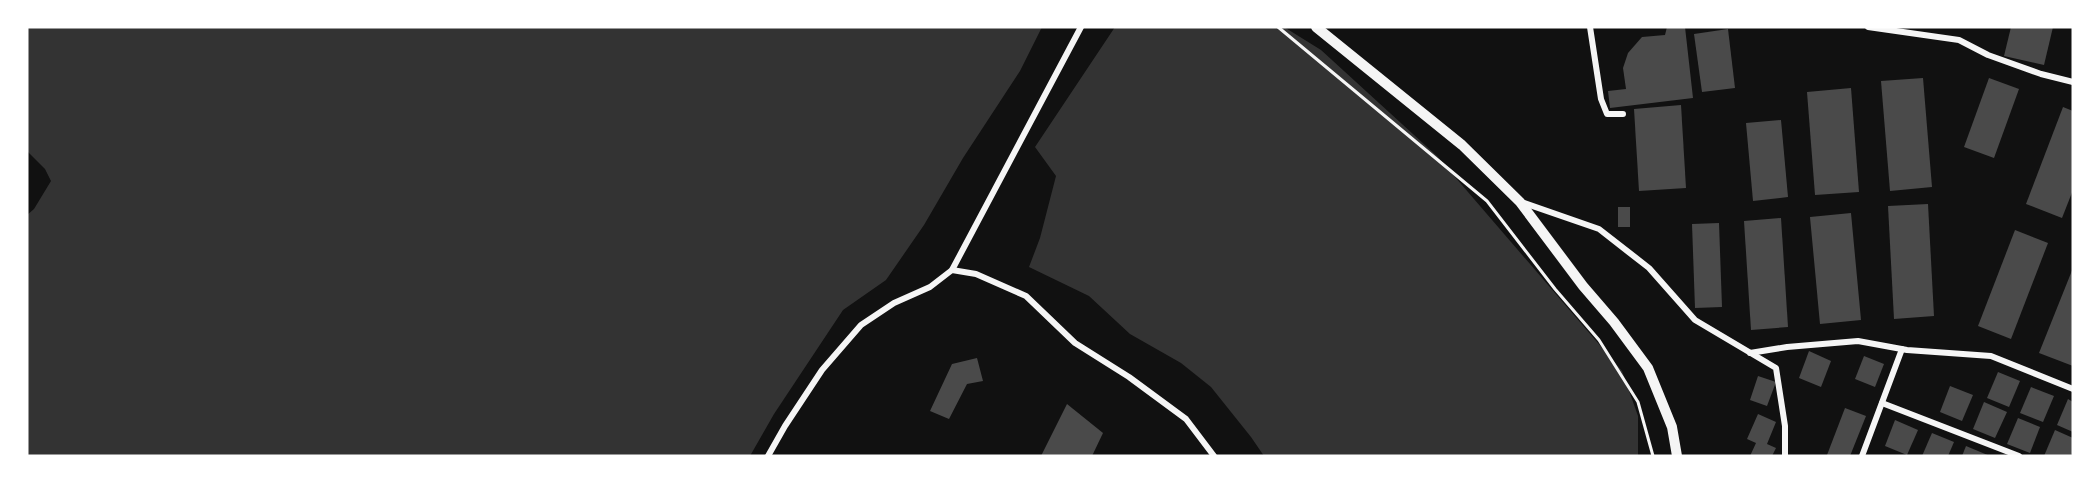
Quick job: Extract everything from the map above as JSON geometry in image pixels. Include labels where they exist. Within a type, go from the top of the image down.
[{"type":"street","points":[[768,456],[822,370],[861,325],[894,303],[930,287],[952,270],[1081,27]]},
{"type":"street","points":[[1316,27],[1462,145],[1520,202],[1648,368],[1672,427],[1677,456]]},
{"type":"street","points":[[1590,27],[1601,99],[1607,114],[1623,114]]},
{"type":"street","points":[[1868,27],[1959,40],[1988,55],[2041,74],[2073,82]]},
{"type":"street","points":[[1520,202],[1599,229],[1648,268],[1695,320],[1776,368],[1785,426],[1785,456]]},
{"type":"street","points":[[952,270],[976,274],[1026,296],[1075,343],[1129,377],[1186,419],[1214,456]]},
{"type":"street","points":[[1750,353],[1787,347],[1858,341],[1902,349],[1991,356],[2073,389]]},
{"type":"street","points":[[1862,456],[1902,349]]},
{"type":"street","points":[[1882,403],[2019,456]]},
{"type":"path","points":[[1278,27],[1487,201],[1604,349],[1638,402],[1653,456]]},
{"type":"shaded area","points":[[27,27],[1042,27],[1020,71],[963,158],[924,225],[886,280],[843,310],[774,414],[750,456],[27,456],[27,215],[34,209],[51,181],[45,169],[27,151]]},
{"type":"shaded area","points":[[1115,27],[1284,27],[1321,50],[1437,156],[1622,371],[1638,416],[1638,456],[1264,456],[1211,387],[1181,363],[1130,334],[1089,296],[1029,267],[1040,238],[1056,176],[1035,147]]},
{"type":"building","points":[[1667,27],[1685,27],[1693,98],[1610,108],[1608,91],[1626,89],[1623,68],[1628,53],[1642,37],[1665,35]]},
{"type":"building","points":[[2011,27],[2053,27],[2044,65],[2004,56]]},
{"type":"building","points":[[1728,29],[1735,88],[1702,92],[1694,34]]},
{"type":"building","points":[[1923,78],[1932,187],[1890,191],[1881,81]]},
{"type":"building","points":[[1989,78],[2019,89],[1994,158],[1964,147]]},
{"type":"building","points":[[1851,88],[1859,192],[1815,195],[1807,92]]},
{"type":"building","points":[[1681,105],[1686,188],[1639,191],[1634,109]]},
{"type":"building","points":[[2063,107],[2073,111],[2073,190],[2062,218],[2026,204]]},
{"type":"building","points":[[1781,120],[1788,197],[1753,201],[1746,123]]},
{"type":"building","points":[[1928,204],[1934,316],[1894,319],[1888,206]]},
{"type":"building","points":[[1618,207],[1630,207],[1630,227],[1618,227]]},
{"type":"building","points":[[1851,213],[1861,320],[1820,324],[1810,217]]},
{"type":"building","points":[[1781,218],[1788,327],[1751,330],[1744,221]]},
{"type":"building","points":[[1719,223],[1722,307],[1695,308],[1692,224]]},
{"type":"building","points":[[2015,230],[2048,243],[2011,339],[1978,326]]},
{"type":"building","points":[[2073,268],[2073,366],[2039,353]]},
{"type":"building","points":[[1809,351],[1831,361],[1821,387],[1799,378]]},
{"type":"building","points":[[1864,356],[1884,364],[1875,387],[1855,379]]},
{"type":"building","points":[[977,358],[983,381],[967,384],[949,419],[930,411],[952,364]]},
{"type":"building","points":[[1998,372],[2020,381],[2009,407],[1987,398]]},
{"type":"building","points":[[1758,376],[1776,382],[1767,406],[1750,400]]},
{"type":"building","points":[[1950,386],[1973,395],[1962,421],[1940,412]]},
{"type":"building","points":[[2031,387],[2054,396],[2043,422],[2020,413]]},
{"type":"building","points":[[2068,399],[2073,402],[2073,432],[2057,425]]},
{"type":"building","points":[[1984,402],[2007,412],[1995,438],[1973,429]]},
{"type":"building","points":[[1067,404],[1103,433],[1092,456],[1041,456]]},
{"type":"building","points":[[1845,408],[1866,416],[1850,456],[1829,456],[1827,455]]},
{"type":"building","points":[[1758,414],[1776,422],[1767,444],[1776,448],[1772,456],[1750,456],[1756,443],[1747,439]]},
{"type":"building","points":[[2018,418],[2040,427],[2030,453],[2007,444]]},
{"type":"building","points":[[1895,420],[1918,430],[1907,455],[1885,446]]},
{"type":"building","points":[[2055,430],[2073,438],[2071,456],[2044,456]]},
{"type":"building","points":[[1932,433],[1954,442],[1948,456],[1922,456]]},
{"type":"building","points":[[1966,446],[1990,456],[1962,456]]}]
